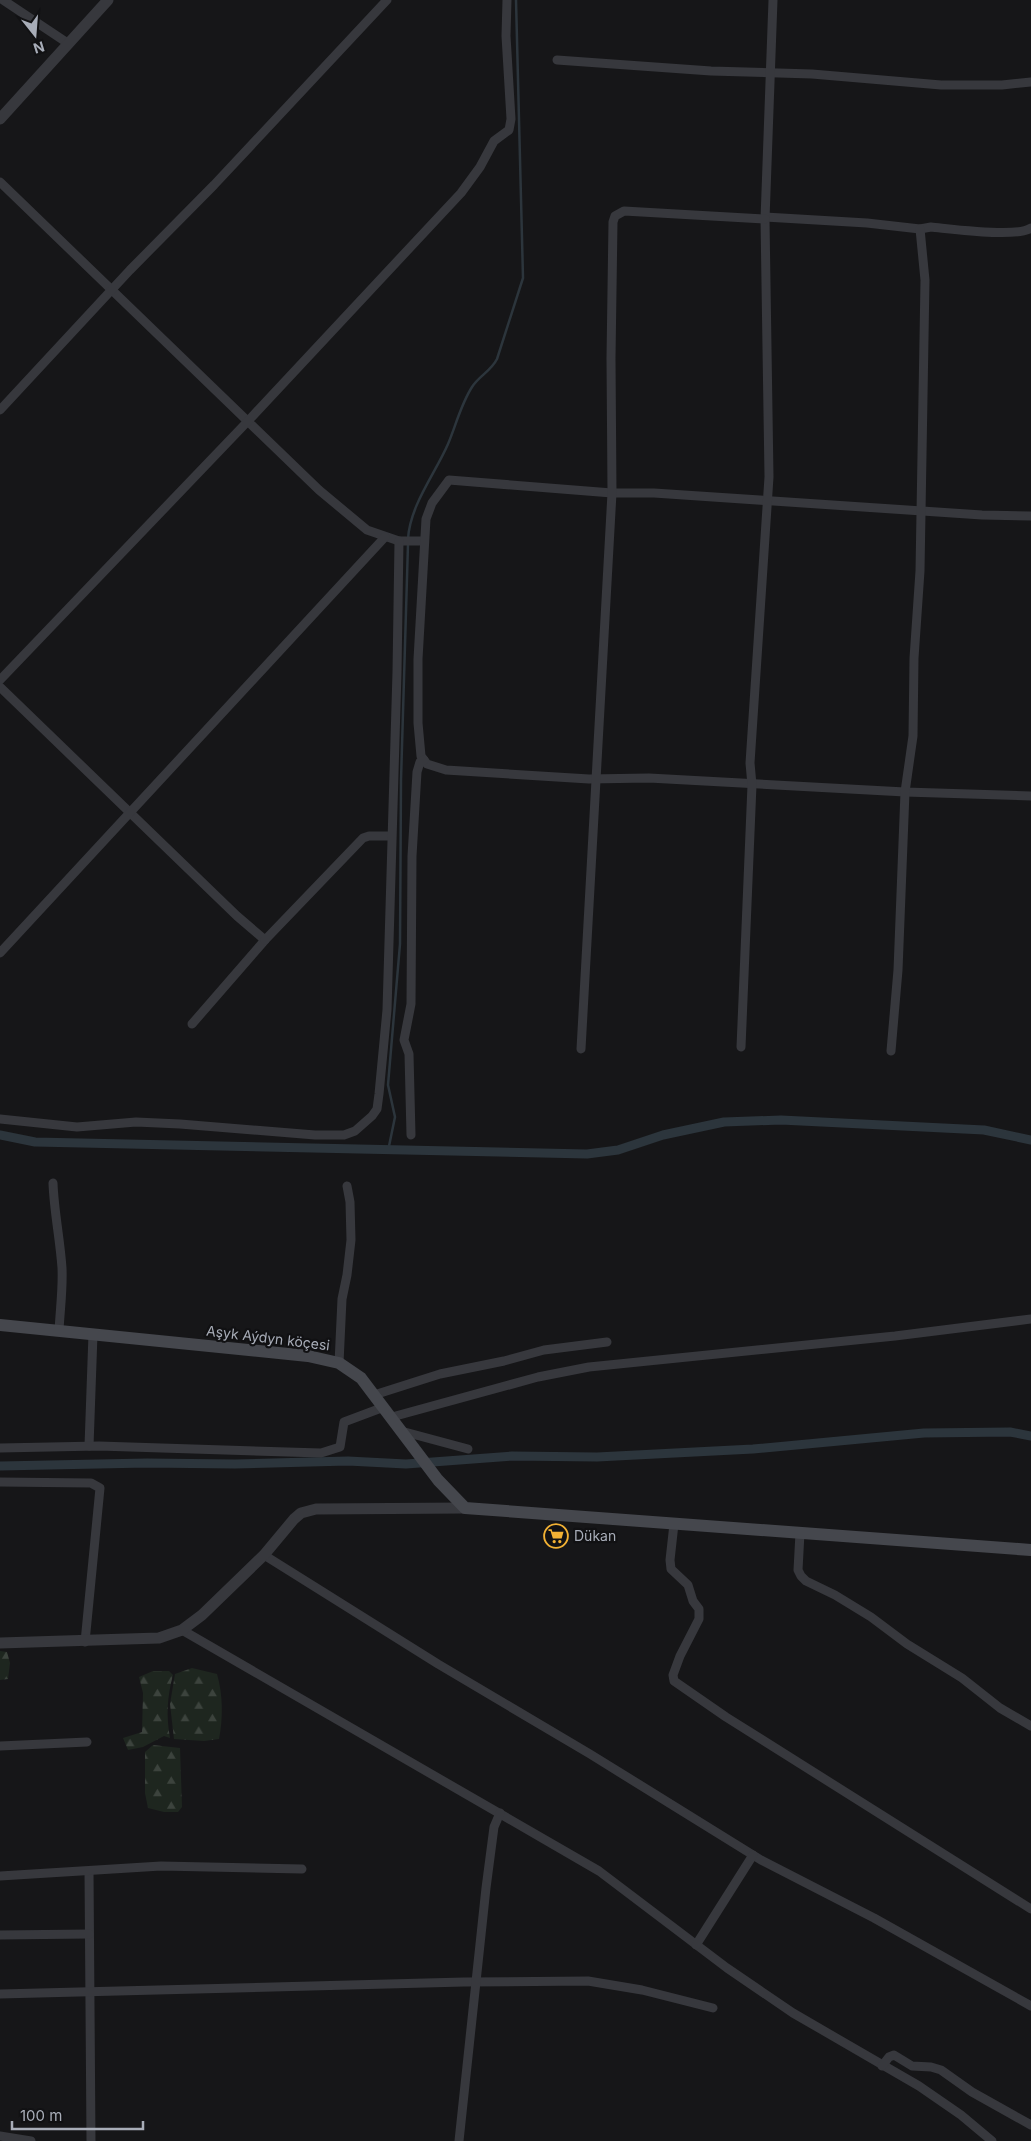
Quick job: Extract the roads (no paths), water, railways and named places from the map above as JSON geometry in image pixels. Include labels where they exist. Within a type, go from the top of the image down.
[{"type":"main road","name":"Aşyk Aýdyn köçesi","points":[[0,1325],[308,1356],[339,1363],[361,1378],[438,1480],[465,1508]]},
{"type":"main road","points":[[465,1508],[1031,1550]]},
{"type":"street","points":[[2,0],[69,44]]},
{"type":"street","points":[[0,119],[108,0]]},
{"type":"street","points":[[0,410],[111,290],[221,178],[388,0]]},
{"type":"street","points":[[0,680],[248,421],[461,193],[480,167],[494,141],[509,130],[511,119],[506,36],[507,0]]},
{"type":"street","points":[[741,1046],[752,783],[750,763],[768,502],[766,370],[768,337],[765,218],[773,0]]},
{"type":"street","points":[[557,60],[711,71],[850,77],[941,85],[1002,86],[1031,82]]},
{"type":"street","points":[[0,182],[319,490],[367,530],[400,542],[421,541]]},
{"type":"street","points":[[581,1049],[598,779],[612,493],[611,358],[613,222],[615,216],[618,212],[628,211],[867,222],[920,229],[931,227],[1012,233],[1026,231],[1031,228]]},
{"type":"street","points":[[891,1051],[898,970],[905,792],[913,736],[914,658],[920,570],[925,280],[920,229]]},
{"type":"street","points":[[1031,516],[768,502],[654,493],[612,493],[449,480],[432,503],[421,541],[418,659],[418,722],[421,756],[427,764],[446,770],[598,779],[649,778],[905,792],[1031,796]]},
{"type":"street","points":[[0,953],[385,536]]},
{"type":"street","points":[[0,1119],[77,1127],[136,1122],[315,1135],[344,1135],[355,1131],[377,1109],[387,1010],[400,542]]},
{"type":"street","points":[[0,687],[237,916],[265,940]]},
{"type":"street","points":[[411,1135],[409,1054],[404,1040],[411,1004],[412,856],[417,772],[420,762],[424,760]]},
{"type":"street","points":[[192,1024],[265,940],[363,838],[369,836],[391,836]]},
{"type":"street","points":[[53,1182],[54,1216],[62,1271],[59,1331]]},
{"type":"street","points":[[339,1363],[342,1299],[347,1275],[350,1240],[350,1202],[347,1186]]},
{"type":"street","points":[[0,1448],[89,1446],[321,1453],[340,1447],[344,1422],[589,1367],[895,1336],[1031,1319]]},
{"type":"street","points":[[89,1446],[93,1334]]},
{"type":"street","points":[[374,1394],[440,1374],[504,1361],[544,1350],[607,1342]]},
{"type":"street","points":[[404,1435],[446,1441],[468,1449]]},
{"type":"street","points":[[0,1482],[91,1483],[100,1488],[85,1642]]},
{"type":"street","points":[[0,1643],[85,1642],[159,1638],[182,1630],[202,1615],[264,1555],[294,1519],[301,1513],[316,1508],[465,1508]]},
{"type":"street","points":[[674,1524],[670,1560],[671,1569],[688,1585],[693,1602],[699,1609],[699,1618],[680,1656],[673,1675],[674,1680],[726,1717],[1031,1909]]},
{"type":"street","points":[[800,1533],[798,1570],[806,1581],[835,1595],[871,1617],[907,1644],[962,1678],[1000,1708],[1031,1726]]},
{"type":"street","points":[[264,1555],[438,1664],[590,1754],[753,1855],[890,1926],[1031,2006]]},
{"type":"street","points":[[182,1630],[599,1870],[727,1968],[793,2012],[919,2086],[961,2115],[992,2141]]},
{"type":"street","points":[[0,1746],[87,1742]]},
{"type":"street","points":[[459,2141],[494,1827],[500,1813]]},
{"type":"street","points":[[696,1945],[753,1855]]},
{"type":"street","points":[[0,1876],[161,1866],[302,1869]]},
{"type":"street","points":[[89,1871],[91,2141]]},
{"type":"street","points":[[0,1935],[89,1934]]},
{"type":"street","points":[[0,1994],[588,1981],[642,1990],[713,2008]]},
{"type":"street","points":[[882,2066],[894,2055],[912,2066],[941,2070],[972,2092],[1031,2125]]},
{"type":"street","points":[[0,2136],[31,2141]]},
{"type":"waterway","points":[[408,539],[413,514],[443,455],[465,400],[475,383],[492,367],[497,359],[523,278],[516,0]]},
{"type":"waterway","points":[[388,1151],[395,1117],[388,1085],[400,944],[401,780],[408,544]]},
{"type":"waterway","points":[[0,1135],[35,1142],[587,1154],[618,1150],[663,1135],[724,1122],[781,1120],[984,1130],[1031,1140]]},
{"type":"waterway","points":[[0,1466],[348,1461],[406,1464],[512,1456],[597,1457],[753,1449],[924,1433],[1010,1432],[1031,1436]]},
{"type":"place","name":"Dükan","points":[[556,1536]]}]
